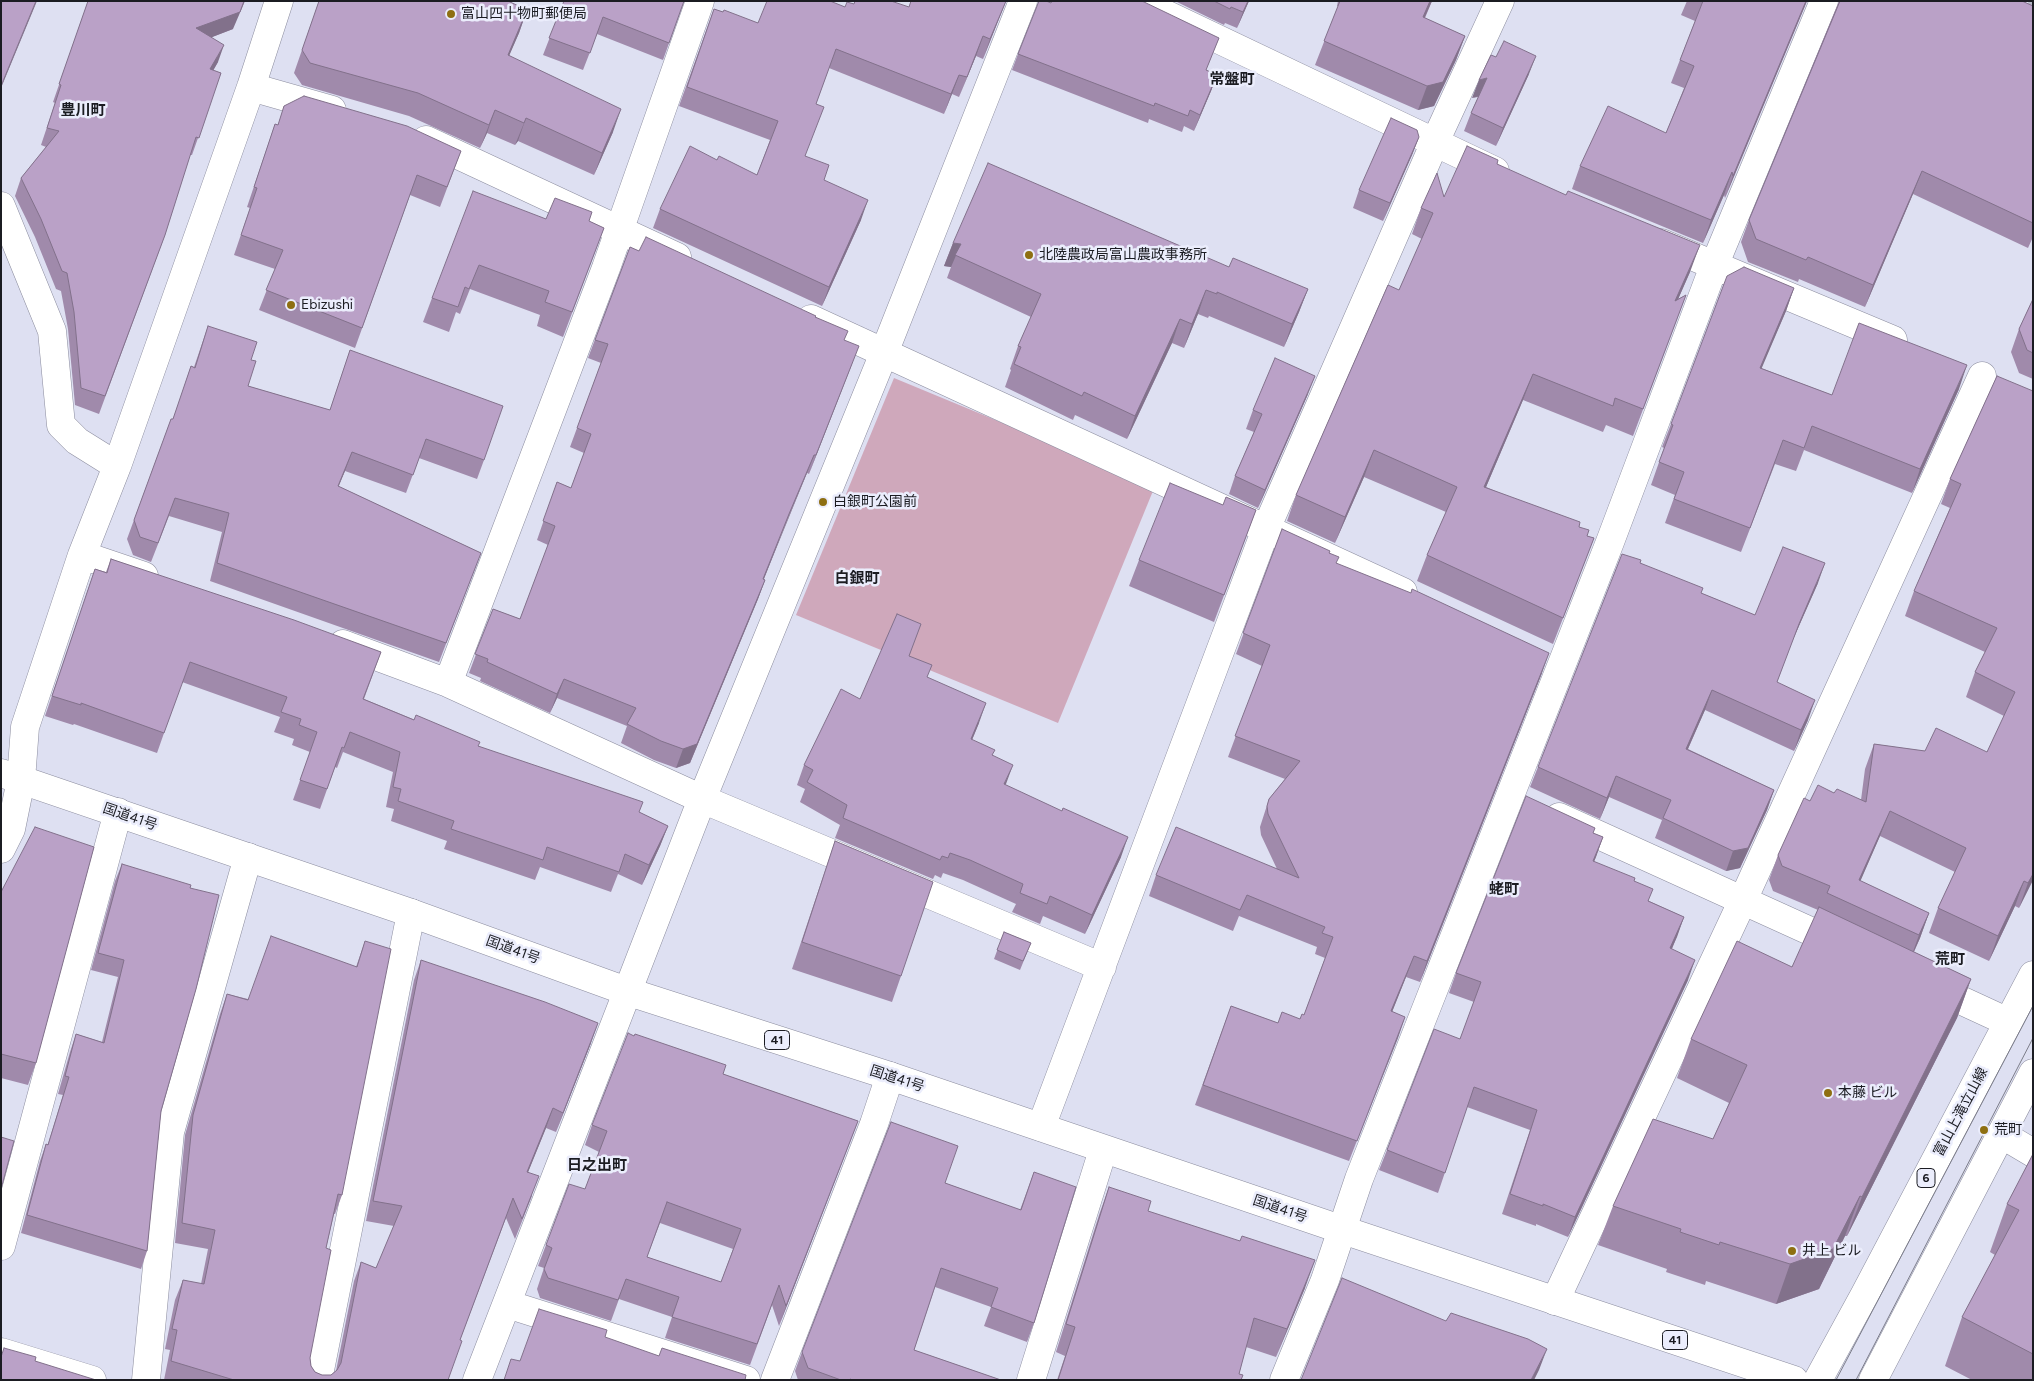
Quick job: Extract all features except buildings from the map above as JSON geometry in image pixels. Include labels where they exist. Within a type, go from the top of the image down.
[{"type":"main road","points":[[1,850],[11,829],[11,776],[25,727],[82,554],[117,466],[251,87],[279,1]]},
{"type":"main road","points":[[448,683],[606,268],[700,1]]},
{"type":"main road","points":[[477,1380],[702,799],[884,353],[1023,1]]},
{"type":"main road","points":[[1138,1],[1514,180]]},
{"type":"main road","points":[[1284,1380],[1325,1280],[1363,1170],[1510,795],[1552,661],[1610,542],[1714,266],[1824,1]]},
{"type":"main road","points":[[1041,1128],[1266,529],[1495,3]]},
{"type":"main road","points":[[251,87],[360,118]]},
{"type":"main road","points":[[405,131],[698,267]]},
{"type":"main road","points":[[1,206],[52,331],[61,425],[77,441],[117,466]]},
{"type":"main road","points":[[1641,235],[1918,350]]},
{"type":"main road","points":[[787,308],[1427,603]]},
{"type":"main road","points":[[1555,1301],[1743,900],[1973,372],[2007,386]]},
{"type":"main road","points":[[82,554],[164,582]]},
{"type":"main road","points":[[319,636],[448,683],[702,799],[1102,966]]},
{"type":"main road","name":"国道41号","points":[[11,776],[411,913],[628,992],[890,1076],[1104,1150],[1794,1380]]},
{"type":"main road","points":[[1510,795],[1866,957]]},
{"type":"main road","points":[[1,1246],[118,812]]},
{"type":"main road","points":[[146,1380],[170,1132],[248,858]]},
{"type":"main road","points":[[318,1380],[411,913]]},
{"type":"main road","name":"富山上滝立山線","points":[[1818,1380],[2033,975]]},
{"type":"main road","points":[[1911,977],[2008,1022]]},
{"type":"main road","points":[[1873,1380],[2033,1073]]},
{"type":"main road","points":[[775,1380],[890,1076]]},
{"type":"main road","points":[[2001,1134],[2033,1153]]},
{"type":"main road","points":[[1030,1380],[1104,1150]]},
{"type":"main road","points":[[507,1304],[746,1380]]},
{"type":"main road","points":[[1,1352],[92,1380]]},
{"type":"shaded area","points":[[894,378],[1155,486],[1058,723],[796,615]]},
{"type":"tunnel","points":[[2029,1],[2033,3]]},
{"type":"tram line","points":[[1836,1380],[2033,1006]]},
{"type":"tram line","points":[[1856,1380],[2033,1038]]},
{"type":"place","name":"富山四十物町郵便局","points":[[451,14]]},
{"type":"place","name":"北陸農政局富山農政事務所","points":[[1029,255]]},
{"type":"place","name":"Ebizushi","points":[[291,305]]},
{"type":"place","name":"白銀町公園前","points":[[823,502]]},
{"type":"place","name":"本藤 ビル","points":[[1828,1093]]},
{"type":"place","name":"荒町","points":[[1984,1130]]},
{"type":"place","name":"井上 ビル","points":[[1792,1251]]},
{"type":"district","name":"常盤町","points":[[1232,80]]},
{"type":"district","name":"豊川町","points":[[83,111]]},
{"type":"district","name":"白銀町","points":[[857,579]]},
{"type":"district","name":"蛯町","points":[[1504,890]]},
{"type":"district","name":"荒町","points":[[1950,960]]},
{"type":"district","name":"日之出町","points":[[597,1166]]}]
